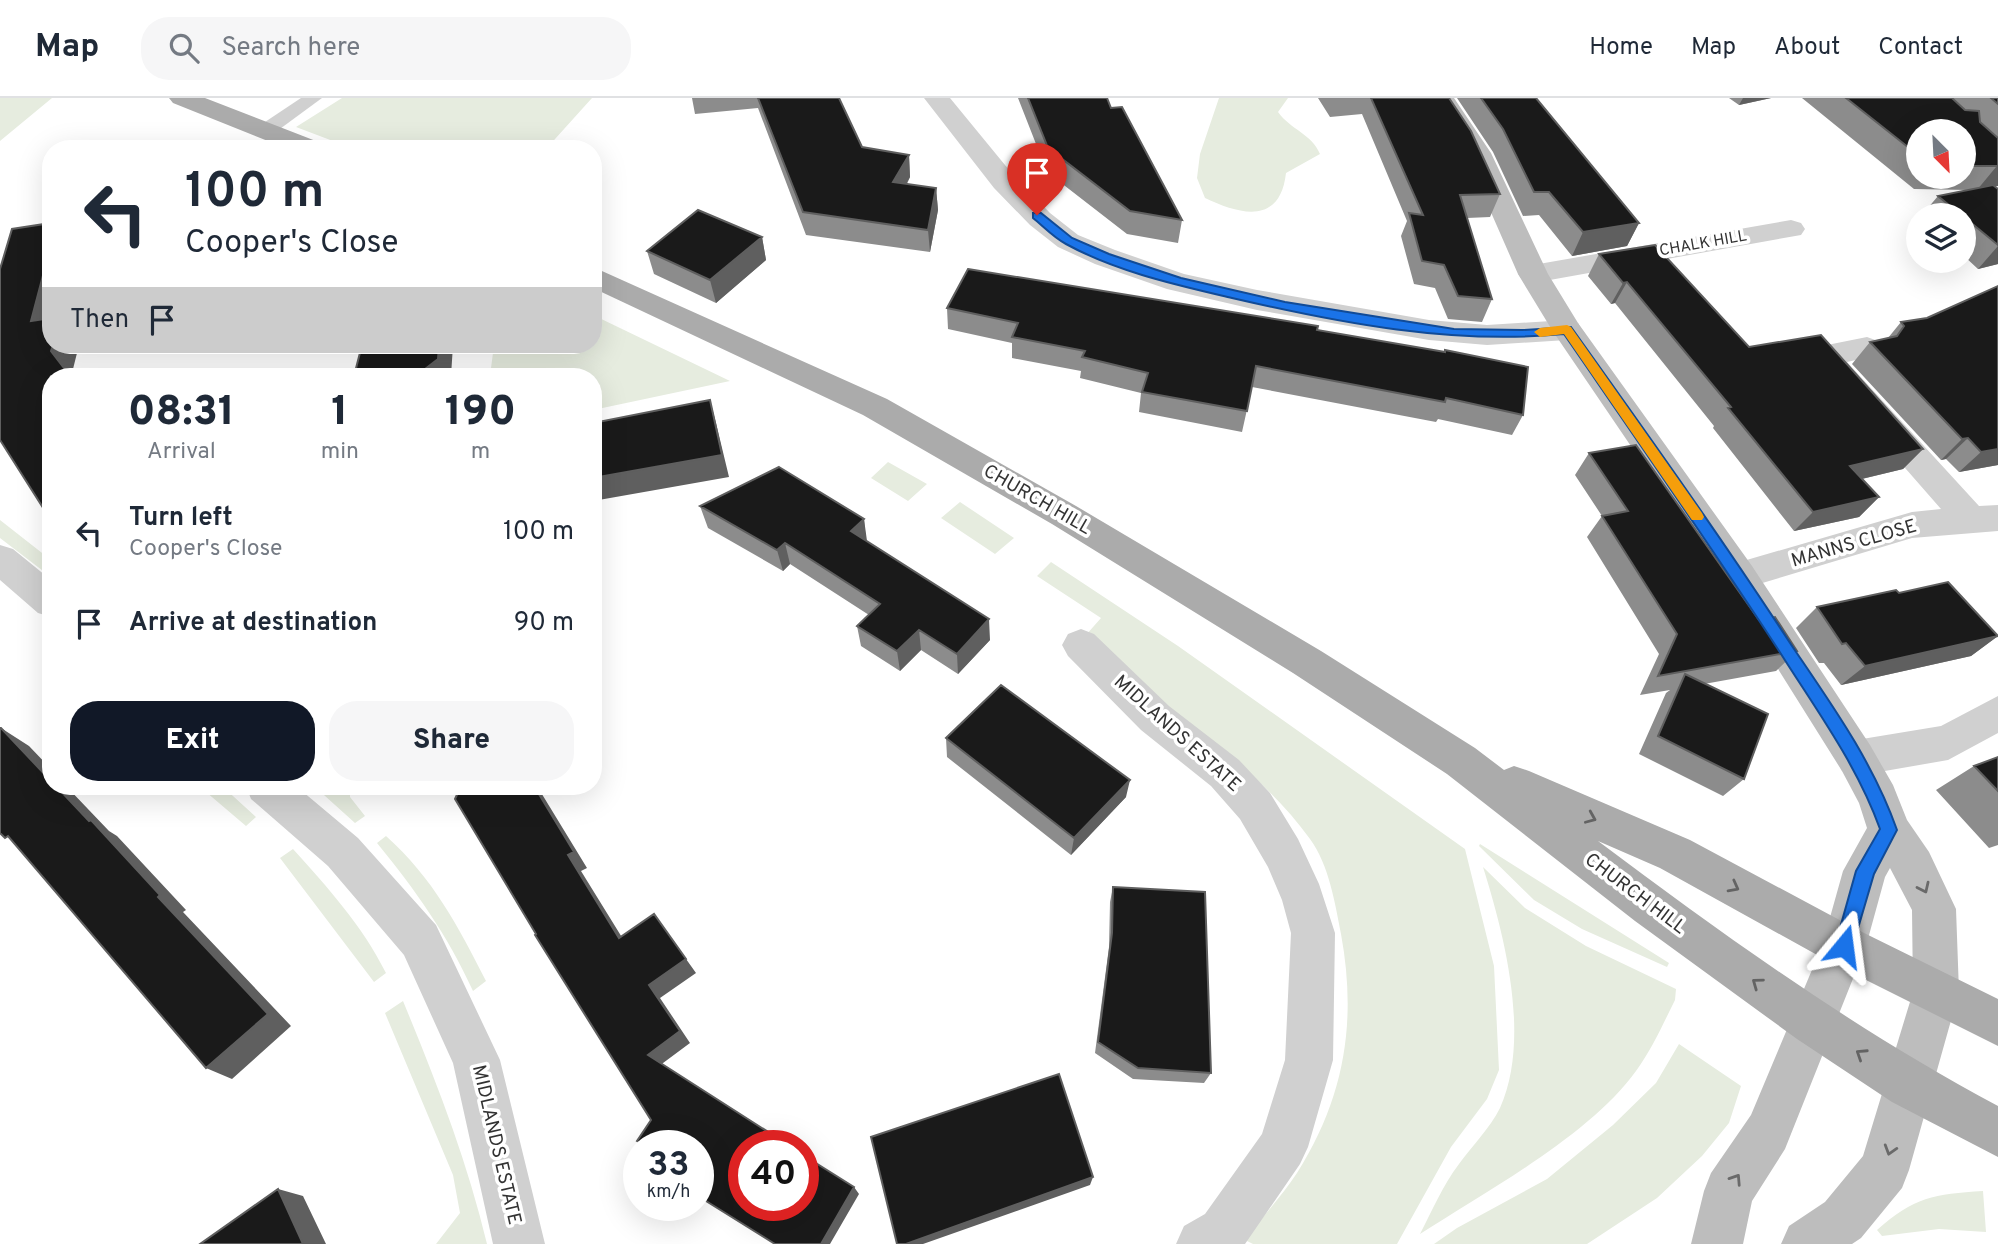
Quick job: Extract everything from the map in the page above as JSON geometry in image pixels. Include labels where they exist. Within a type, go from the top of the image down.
[{"type":"main road","points":[[182,98],[290,140]]},
{"type":"main road","name":"CHURCH HILL","points":[[602,280],[875,407],[1072,520],[1307,662],[1461,761],[1650,906],[1813,1023],[1909,1085],[1998,1133]]},
{"type":"main road","name":"CHURCH HILL","points":[[1461,761],[1675,854],[1844,946],[1998,1023]]},
{"type":"street","points":[[937,98],[1004,182],[1041,219],[1068,241],[1105,257],[1178,282],[1257,300],[1429,330],[1486,335],[1567,330]]},
{"type":"street","points":[[1441,98],[1478,153],[1534,274],[1567,330],[1739,576],[1857,758],[1878,799],[1889,830],[1914,866],[1934,909],[1936,992],[1884,1170],[1843,1220],[1807,1244]]},
{"type":"street","name":"CHALK HILL","points":[[1534,274],[1791,229]]},
{"type":"street","name":"MANNS CLOSE","points":[[1867,348],[1823,356],[1984,518]]},
{"type":"street","name":"MANNS CLOSE","points":[[1739,576],[1912,525],[1984,518]]},
{"type":"street","points":[[0,559],[42,594]]},
{"type":"street","name":"MIDLANDS ESTATE","points":[[1082,645],[1155,718],[1225,773],[1255,806],[1283,853],[1299,887],[1313,933],[1309,1060],[1283,1147],[1223,1232],[1202,1244]]},
{"type":"street","points":[[1857,758],[1948,742],[1998,713]]},
{"type":"street","name":"MIDLANDS ESTATE","points":[[276,795],[343,852],[420,940],[476,1060],[519,1244]]},
{"type":"street","points":[[1717,1244],[1729,1191],[1768,1132],[1844,946],[1865,871],[1889,830]]},
{"type":"lane","points":[[266,130],[313,98]]},
{"type":"shaded area","points":[[0,98],[52,98],[0,141]]},
{"type":"shaded area","points":[[342,98],[592,98],[554,140],[330,140],[296,127]]},
{"type":"shaded area","points":[[1219,98],[1288,98],[1278,112],[1312,142],[1320,154],[1286,173],[1282,190],[1276,201],[1267,208],[1257,211],[1232,209],[1205,198],[1197,178],[1200,154]]},
{"type":"shaded area","points":[[602,319],[730,381],[602,408],[602,368],[491,368],[493,354],[602,354]]},
{"type":"shaded area","points":[[888,462],[927,484],[908,501],[871,478]]},
{"type":"shaded area","points":[[960,502],[1014,538],[995,554],[941,518]]},
{"type":"shaded area","points":[[0,520],[42,553],[42,570],[0,538]]},
{"type":"shaded area","points":[[1051,562],[1178,646],[1465,849],[1494,966],[1499,1070],[1487,1099],[1451,1147],[1397,1244],[1253,1244],[1245,1240],[1285,1190],[1313,1144],[1326,1116],[1343,1058],[1347,1028],[1346,966],[1330,885],[1317,849],[1278,801],[1243,767],[1156,697],[1086,635],[1101,618],[1037,576]]},
{"type":"shaded area","points":[[210,795],[232,795],[256,817],[246,826]]},
{"type":"shaded area","points":[[324,795],[350,795],[365,816],[355,823]]},
{"type":"shaded area","points":[[386,836],[431,886],[465,941],[486,981],[473,991],[430,914],[377,843]]},
{"type":"shaded area","points":[[1480,844],[1669,963],[1667,967],[1582,929],[1534,900],[1479,846]]},
{"type":"shaded area","points":[[293,849],[344,908],[377,955],[386,973],[374,982],[280,858]]},
{"type":"shaded area","points":[[1483,867],[1525,908],[1586,946],[1676,989],[1675,1000],[1636,1071],[1616,1095],[1536,1160],[1420,1234],[1453,1172],[1496,1115],[1509,1081],[1514,1051],[1511,988],[1499,924]]},
{"type":"shaded area","points":[[403,1001],[450,1121],[487,1244],[436,1244],[460,1213],[453,1175],[385,1013]]},
{"type":"shaded area","points":[[1679,1044],[1741,1086],[1729,1123],[1702,1156],[1657,1198],[1587,1244],[1434,1244],[1457,1228],[1547,1179],[1613,1125],[1656,1083]]},
{"type":"shaded area","points":[[1983,1191],[1986,1232],[1939,1229],[1882,1236],[1877,1230],[1902,1210],[1926,1199]]},
{"type":"building","points":[[758,98],[839,98],[862,147],[909,155],[893,182],[936,188],[928,230],[803,212]]},
{"type":"building","points":[[1028,98],[1107,98],[1111,108],[1122,107],[1182,220],[1130,211],[1048,148]]},
{"type":"building","points":[[1371,98],[1449,98],[1471,131],[1500,194],[1460,195],[1492,299],[1458,296],[1444,265],[1422,261],[1409,213],[1423,215]]},
{"type":"building","points":[[1481,98],[1536,98],[1639,223],[1583,232],[1549,192],[1534,192],[1503,129]]},
{"type":"building","points":[[1846,98],[1952,98],[1965,110],[1979,111],[1980,122],[1998,138],[1998,166],[1976,166],[1976,119],[1906,119],[1906,146]]},
{"type":"building","points":[[1993,185],[1998,189],[1998,245],[1976,227],[1976,203],[1946,203],[1938,196]]},
{"type":"building","points":[[698,210],[762,237],[710,280],[647,251]]},
{"type":"building","points":[[42,224],[42,279],[31,321],[42,319],[42,354],[53,354],[64,368],[42,368],[42,506],[0,440],[0,269],[12,229]]},
{"type":"building","points":[[1655,245],[1749,347],[1821,335],[1923,449],[1850,466],[1879,497],[1813,512],[1728,408],[1731,407],[1627,282],[1623,283],[1599,254]]},
{"type":"building","points":[[968,269],[1318,326],[1317,330],[1445,350],[1528,367],[1523,415],[1446,398],[1445,402],[1256,366],[1247,411],[1142,392],[1148,373],[1082,357],[1085,351],[1012,337],[1018,323],[947,308]]},
{"type":"building","points":[[1998,286],[1998,449],[1981,452],[1968,438],[1962,439],[1870,342],[1897,336],[1904,326],[1901,322],[1927,318]]},
{"type":"building","points":[[360,354],[438,354],[438,359],[426,368],[356,368]]},
{"type":"building","points":[[710,400],[722,455],[602,476],[602,421]]},
{"type":"building","points":[[1636,445],[1759,620],[1775,617],[1797,651],[1658,676],[1677,634],[1602,516],[1628,511],[1589,453]]},
{"type":"building","points":[[779,467],[864,519],[851,531],[989,619],[957,654],[919,630],[897,651],[857,626],[880,604],[785,543],[777,550],[700,506]]},
{"type":"building","points":[[1948,582],[1998,636],[1865,666],[1846,643],[1842,644],[1817,607],[1896,590],[1899,593]]},
{"type":"building","points":[[1685,674],[1768,714],[1744,779],[1658,736]]},
{"type":"building","points":[[1001,685],[1130,780],[1074,838],[946,738]]},
{"type":"building","points":[[1,728],[42,771],[42,795],[64,795],[91,820],[160,895],[158,897],[268,1014],[206,1068],[8,836],[5,838],[0,833]]},
{"type":"building","points":[[1998,757],[1998,791],[1974,766]]},
{"type":"building","points":[[457,795],[539,795],[574,852],[568,855],[619,938],[654,914],[686,959],[649,985],[680,1031],[648,1055],[765,1130],[728,1130],[728,1215],[714,1206],[714,1130],[644,1130],[651,1120],[455,799]]},
{"type":"building","points":[[1113,887],[1205,892],[1211,1073],[1138,1068],[1098,1042],[1112,933]]},
{"type":"building","points":[[1059,1074],[1093,1177],[906,1244],[897,1244],[871,1137]]},
{"type":"building","points":[[819,1165],[854,1187],[821,1244],[775,1244],[738,1221],[819,1221]]},
{"type":"building","points":[[278,1189],[303,1244],[200,1244]]},
{"type":"slow traffic","points":[[1540,332],[1567,330],[1697,517]]},
{"type":"route","points":[[1037,215],[1068,241],[1105,257],[1178,282],[1285,306],[1454,333],[1486,335],[1567,330],[1739,576],[1857,758],[1878,799],[1889,830],[1865,871],[1844,946]]}]
